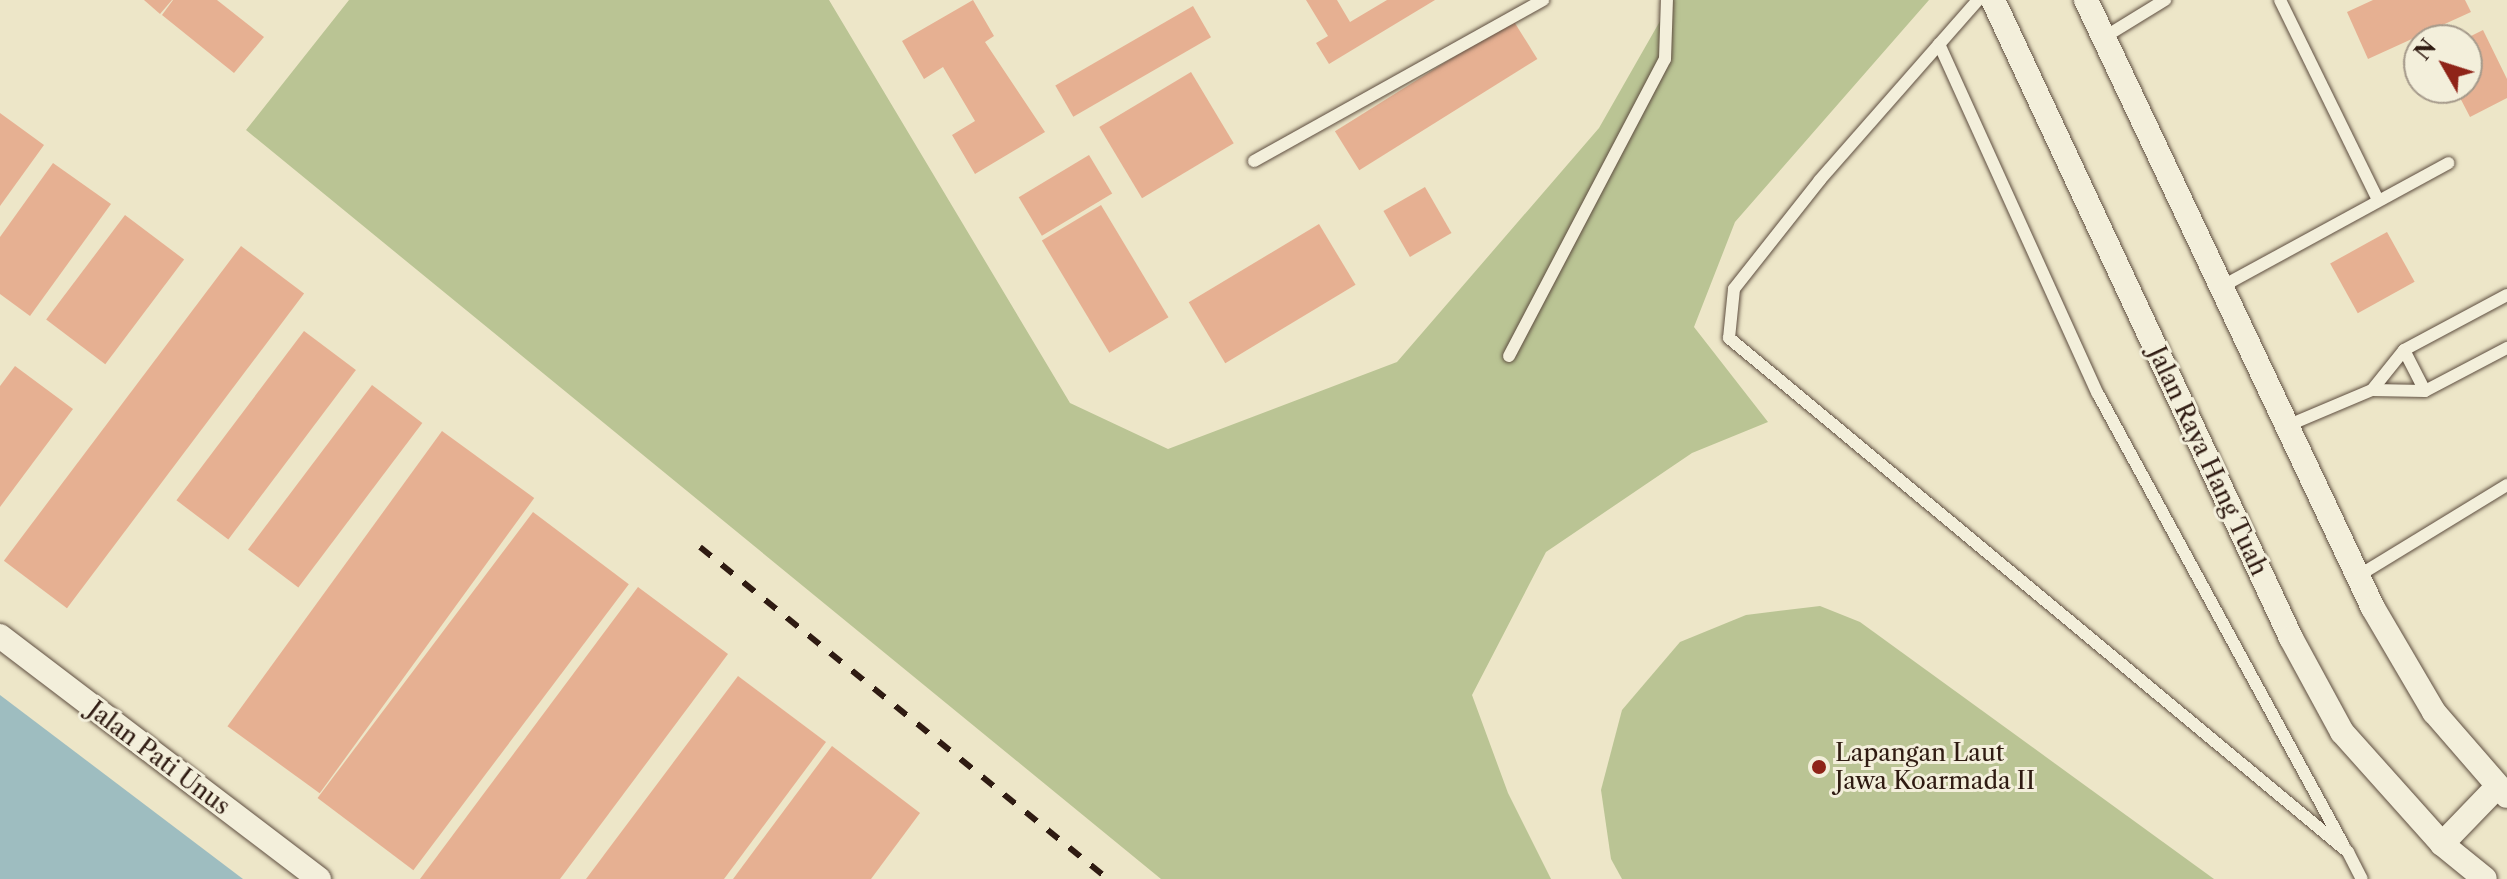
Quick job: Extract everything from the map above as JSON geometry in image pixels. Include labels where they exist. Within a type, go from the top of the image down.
[{"type":"street","name":"Jalan Raya Hang Tuah","points":[[1993,0],[2291,638],[2342,732],[2442,844],[2485,879]]},
{"type":"street","points":[[2086,0],[2358,576],[2434,712],[2502,791],[2442,844]]},
{"type":"street","name":"Jalan Pati Unus","points":[[0,636],[319,879]]},
{"type":"lane","points":[[1254,161],[1543,0]]},
{"type":"lane","points":[[1509,356],[1665,59],[1667,0]]},
{"type":"lane","points":[[1978,0],[1734,289],[1729,338],[2348,852]]},
{"type":"lane","points":[[2103,38],[2165,0]]},
{"type":"lane","points":[[2280,0],[2377,198]]},
{"type":"lane","points":[[1939,44],[2098,394],[2362,879]]},
{"type":"lane","points":[[2221,287],[2377,198],[2448,163]]},
{"type":"lane","points":[[2372,390],[2404,350],[2507,295]]},
{"type":"lane","points":[[2289,425],[2372,390],[2425,391],[2507,348]]},
{"type":"lane","points":[[2404,350],[2425,391]]},
{"type":"lane","points":[[2358,576],[2507,485]]},
{"type":"green space","points":[[349,0],[829,0],[1070,403],[1168,449],[1397,362],[1599,128],[1672,0],[1929,0],[1735,222],[1694,327],[1768,422],[1692,453],[1546,552],[1472,695],[1508,793],[1551,879],[1161,879],[246,130]]},
{"type":"green space","name":"Lapangan Laut Jawa Koarmada II","points":[[1820,606],[1860,622],[2214,879],[1622,879],[1611,859],[1601,790],[1622,710],[1680,642],[1746,615]]},
{"type":"water","points":[[0,695],[243,879],[0,879]]},
{"type":"building","points":[[144,0],[172,0],[160,14]]},
{"type":"building","points":[[173,0],[217,0],[264,37],[234,73],[162,15]]},
{"type":"building","points":[[973,0],[994,36],[985,42],[1045,132],[975,174],[952,135],[975,121],[943,67],[924,79],[902,41]]},
{"type":"building","points":[[1306,0],[1337,0],[1350,22],[1387,0],[1435,0],[1329,64],[1316,43],[1328,36]]},
{"type":"building","points":[[2373,0],[2465,0],[2471,12],[2445,24],[2403,24],[2403,43],[2368,59],[2347,12]]},
{"type":"building","points":[[1193,6],[1211,37],[1073,117],[1055,86]]},
{"type":"building","points":[[1513,20],[1537,59],[1359,170],[1335,131]]},
{"type":"building","points":[[2483,30],[2507,79],[2507,98],[2470,117],[2463,104],[2483,104]]},
{"type":"building","points":[[1191,72],[1234,143],[1142,198],[1099,127]]},
{"type":"building","points":[[0,113],[44,145],[0,206]]},
{"type":"building","points":[[1089,155],[1112,194],[1042,236],[1019,197]]},
{"type":"building","points":[[53,163],[111,204],[30,316],[0,294],[0,237]]},
{"type":"building","points":[[1425,187],[1452,233],[1410,257],[1383,211]]},
{"type":"building","points":[[1101,205],[1168,317],[1109,353],[1042,241]]},
{"type":"building","points":[[125,215],[184,260],[105,364],[46,320]]},
{"type":"building","points":[[1319,224],[1356,285],[1225,363],[1189,302]]},
{"type":"building","points":[[2387,232],[2415,282],[2358,313],[2330,264]]},
{"type":"building","points":[[241,246],[304,294],[67,608],[4,561]]},
{"type":"building","points":[[304,331],[356,370],[228,539],[176,500]]},
{"type":"building","points":[[15,366],[73,409],[0,507],[0,386]]},
{"type":"building","points":[[372,385],[422,423],[298,587],[248,550]]},
{"type":"building","points":[[442,431],[534,498],[320,793],[227,726]]},
{"type":"building","points":[[533,512],[629,584],[413,870],[318,798]]},
{"type":"building","points":[[638,587],[728,654],[560,879],[420,879]]},
{"type":"building","points":[[738,676],[826,742],[724,879],[586,879]]},
{"type":"building","points":[[832,746],[920,813],[871,879],[733,879]]},
{"type":"railway","points":[[700,547],[1108,879]]},
{"type":"place","name":"Lapangan Laut Jawa Koarmada II","points":[[1819,767]]}]
